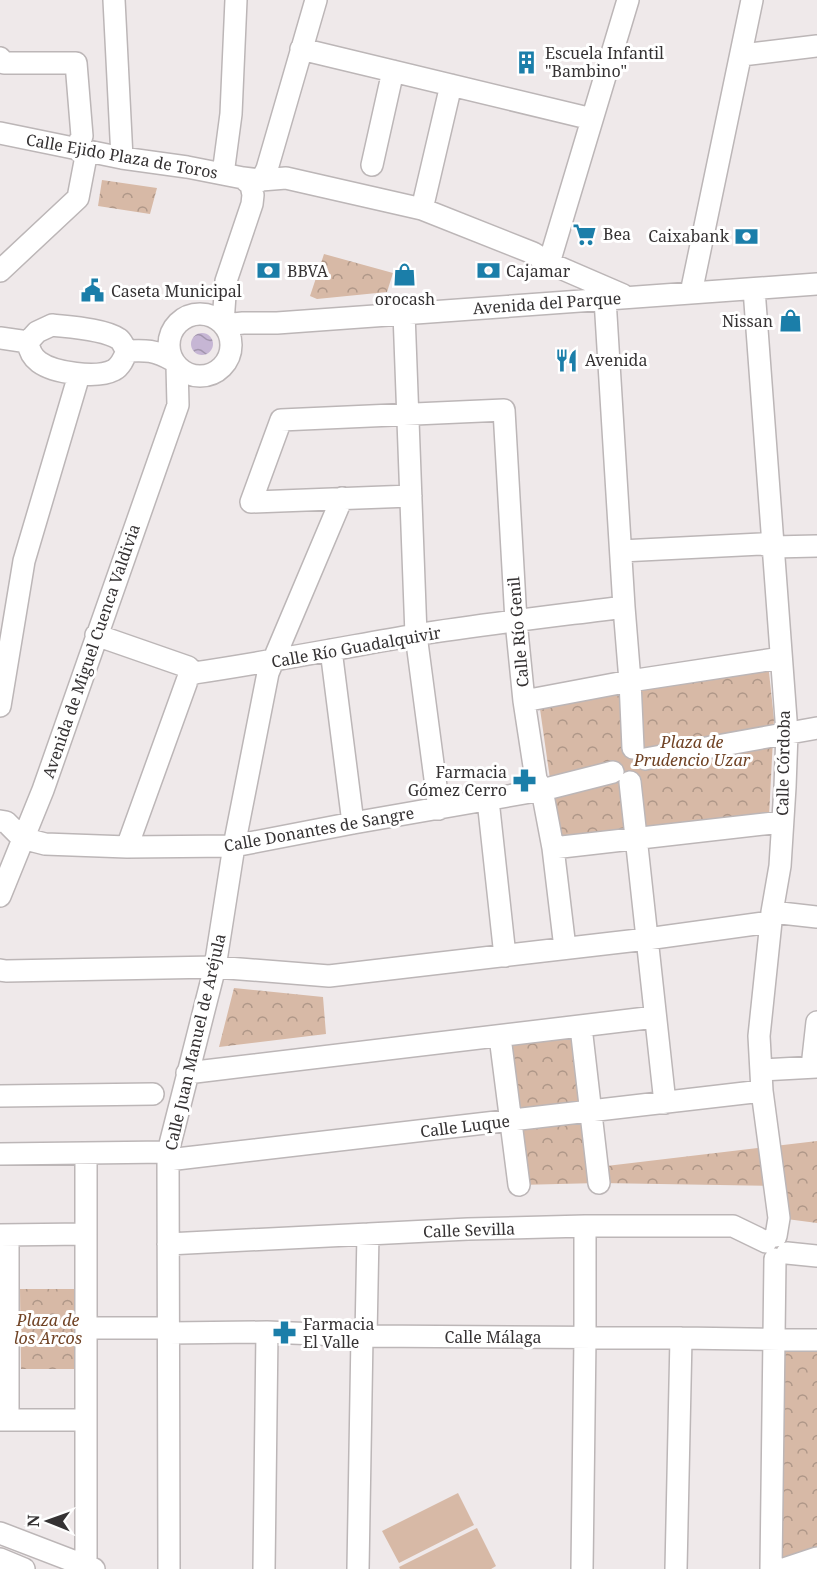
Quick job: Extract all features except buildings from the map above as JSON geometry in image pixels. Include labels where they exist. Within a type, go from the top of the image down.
[{"type":"street","points":[[114,0],[122,158]]},
{"type":"street","points":[[223,174],[231,114],[236,0]]},
{"type":"street","points":[[224,324],[226,281],[252,204],[252,181],[267,169],[316,0]]},
{"type":"street","points":[[563,302],[564,286],[556,266],[592,119],[628,0]]},
{"type":"street","points":[[691,293],[752,0]]},
{"type":"street","points":[[741,55],[817,46]]},
{"type":"street","points":[[301,49],[592,119]]},
{"type":"street","points":[[0,58],[4,63],[76,63],[82,136],[78,198],[0,271]]},
{"type":"street","points":[[372,165],[393,71]]},
{"type":"street","points":[[422,209],[451,85]]},
{"type":"street","name":"Calle Ejido Plaza de Toros","points":[[0,133],[252,181],[286,178],[422,209],[533,253],[556,266],[627,297]]},
{"type":"street","points":[[174,363],[169,345],[170,337],[177,324],[182,319],[196,313],[226,281]]},
{"type":"street","name":"Avenida del Parque","points":[[224,324],[277,323],[817,284]]},
{"type":"street","name":"Calle Córdoba","points":[[754,289],[787,732],[780,866],[759,1036],[762,1081],[779,1218],[773,1340],[771,1569]]},
{"type":"street","points":[[605,299],[630,681],[639,753],[646,769],[644,774],[635,781],[621,777]]},
{"type":"street","points":[[127,351],[150,350],[162,353],[189,375],[213,374],[227,362],[231,353],[231,337],[224,324],[211,315],[196,313]]},
{"type":"street","points":[[404,313],[416,635],[439,809]]},
{"type":"street","name":"Avenida del Parque","points":[[231,353],[249,339],[277,323]]},
{"type":"street","points":[[28,342],[37,332],[52,325],[108,333],[120,340],[127,351]]},
{"type":"street","points":[[150,350],[170,337]]},
{"type":"street","points":[[0,338],[28,342]]},
{"type":"street","points":[[28,342],[30,351],[39,363],[79,375],[100,374],[114,370],[122,363],[127,351]]},
{"type":"street","name":"Avenida de Miguel Cuenca Valdivia","points":[[174,363],[178,405]]},
{"type":"street","points":[[0,706],[24,561],[79,375]]},
{"type":"street","name":"Avenida de Miguel Cuenca Valdivia","points":[[1,891],[43,790],[178,405],[205,376]]},
{"type":"street","name":"Calle Río Genil","points":[[408,413],[504,410],[516,621],[524,701],[536,778],[542,790],[553,848],[565,948]]},
{"type":"street","points":[[408,413],[281,420],[251,502],[411,496]]},
{"type":"street","name":"Calle Juan Manuel de Aréjula","points":[[169,1569],[168,1156],[215,967],[234,846],[268,673],[342,498]]},
{"type":"street","points":[[621,551],[761,544],[773,547],[817,546]]},
{"type":"street","name":"Calle Río Guadalquivir","points":[[194,673],[416,635],[624,607]]},
{"type":"street","points":[[96,635],[188,667],[194,673],[188,678],[128,847]]},
{"type":"street","points":[[331,650],[353,823]]},
{"type":"street","points":[[524,701],[630,681],[781,658]]},
{"type":"street","points":[[665,1103],[636,838],[621,777],[612,761],[617,752],[622,749],[639,753],[817,728]]},
{"type":"street","name":"Calle Donantes de Sangre","points":[[22,838],[45,844],[128,847],[234,846],[621,777]]},
{"type":"street","points":[[488,800],[505,956]]},
{"type":"street","points":[[0,821],[6,822],[22,838]]},
{"type":"street","points":[[553,848],[782,822]]},
{"type":"street","points":[[0,970],[215,967],[329,976],[647,939],[772,917],[817,917]]},
{"type":"street","points":[[187,1073],[655,1017]]},
{"type":"street","points":[[815,1067],[817,1022]]},
{"type":"street","points":[[580,1027],[599,1183]]},
{"type":"street","points":[[500,1036],[519,1185]]},
{"type":"street","name":"Calle Luque","points":[[0,1154],[86,1153],[168,1156],[511,1121],[665,1103],[815,1067]]},
{"type":"street","points":[[0,1096],[153,1094]]},
{"type":"street","points":[[0,1533],[90,1568],[86,1420],[86,1153]]},
{"type":"street","points":[[582,1569],[585,1226]]},
{"type":"street","name":"Calle Sevilla","points":[[168,1244],[468,1229],[733,1226],[776,1248],[817,1256]]},
{"type":"street","points":[[86,1234],[4,1235],[4,1420],[86,1420]]},
{"type":"street","points":[[358,1569],[368,1234]]},
{"type":"street","name":"Calle Málaga","points":[[86,1328],[364,1336],[817,1340]]},
{"type":"street","points":[[264,1569],[267,1332]]},
{"type":"street","points":[[676,1569],[681,1338]]},
{"type":"street","points":[[784,1569],[817,1558]]},
{"type":"street","points":[[0,1559],[24,1569]]},
{"type":"green space","points":[[102,180],[157,188],[150,214],[98,206]]},
{"type":"green space","points":[[324,254],[393,273],[387,292],[317,299],[310,296]]},
{"type":"green space","name":"Plaza de Prudencio Uzar","points":[[768,663],[774,719],[769,817],[559,842],[539,702]]},
{"type":"green space","points":[[234,988],[323,997],[326,1034],[219,1047]]},
{"type":"green space","points":[[581,1027],[598,1167],[817,1141],[817,1223],[779,1218],[775,1186],[599,1183],[519,1185],[500,1037]]},
{"type":"green space","name":"Plaza de los Arcos","points":[[20,1289],[75,1289],[75,1369],[21,1369]]},
{"type":"green space","points":[[773,1340],[817,1340],[817,1558],[771,1569]]},
{"type":"green space","points":[[458,1493],[474,1525],[399,1563],[382,1531]]},
{"type":"green space","points":[[477,1528],[496,1566],[491,1569],[400,1569],[399,1567]]},
{"type":"water","points":[[202,333],[210,336],[213,344],[210,352],[202,355],[194,352],[191,344],[194,336]]},
{"type":"place","name":"Escuela Infantil \"Bambino\"","points":[[527,62]]},
{"type":"place","name":"Bea","points":[[585,234]]},
{"type":"place","name":"Caixabank","points":[[747,236]]},
{"type":"place","name":"BBVA","points":[[269,271]]},
{"type":"place","name":"Cajamar","points":[[488,271]]},
{"type":"place","name":"orocash","points":[[405,274]]},
{"type":"place","name":"Caseta Municipal","points":[[93,291]]},
{"type":"place","name":"Nissan","points":[[791,321]]},
{"type":"place","name":"Avenida","points":[[567,360]]},
{"type":"place","name":"Farmacia Gómez Cerro","points":[[525,781]]},
{"type":"place","name":"Farmacia El Valle","points":[[285,1333]]}]
